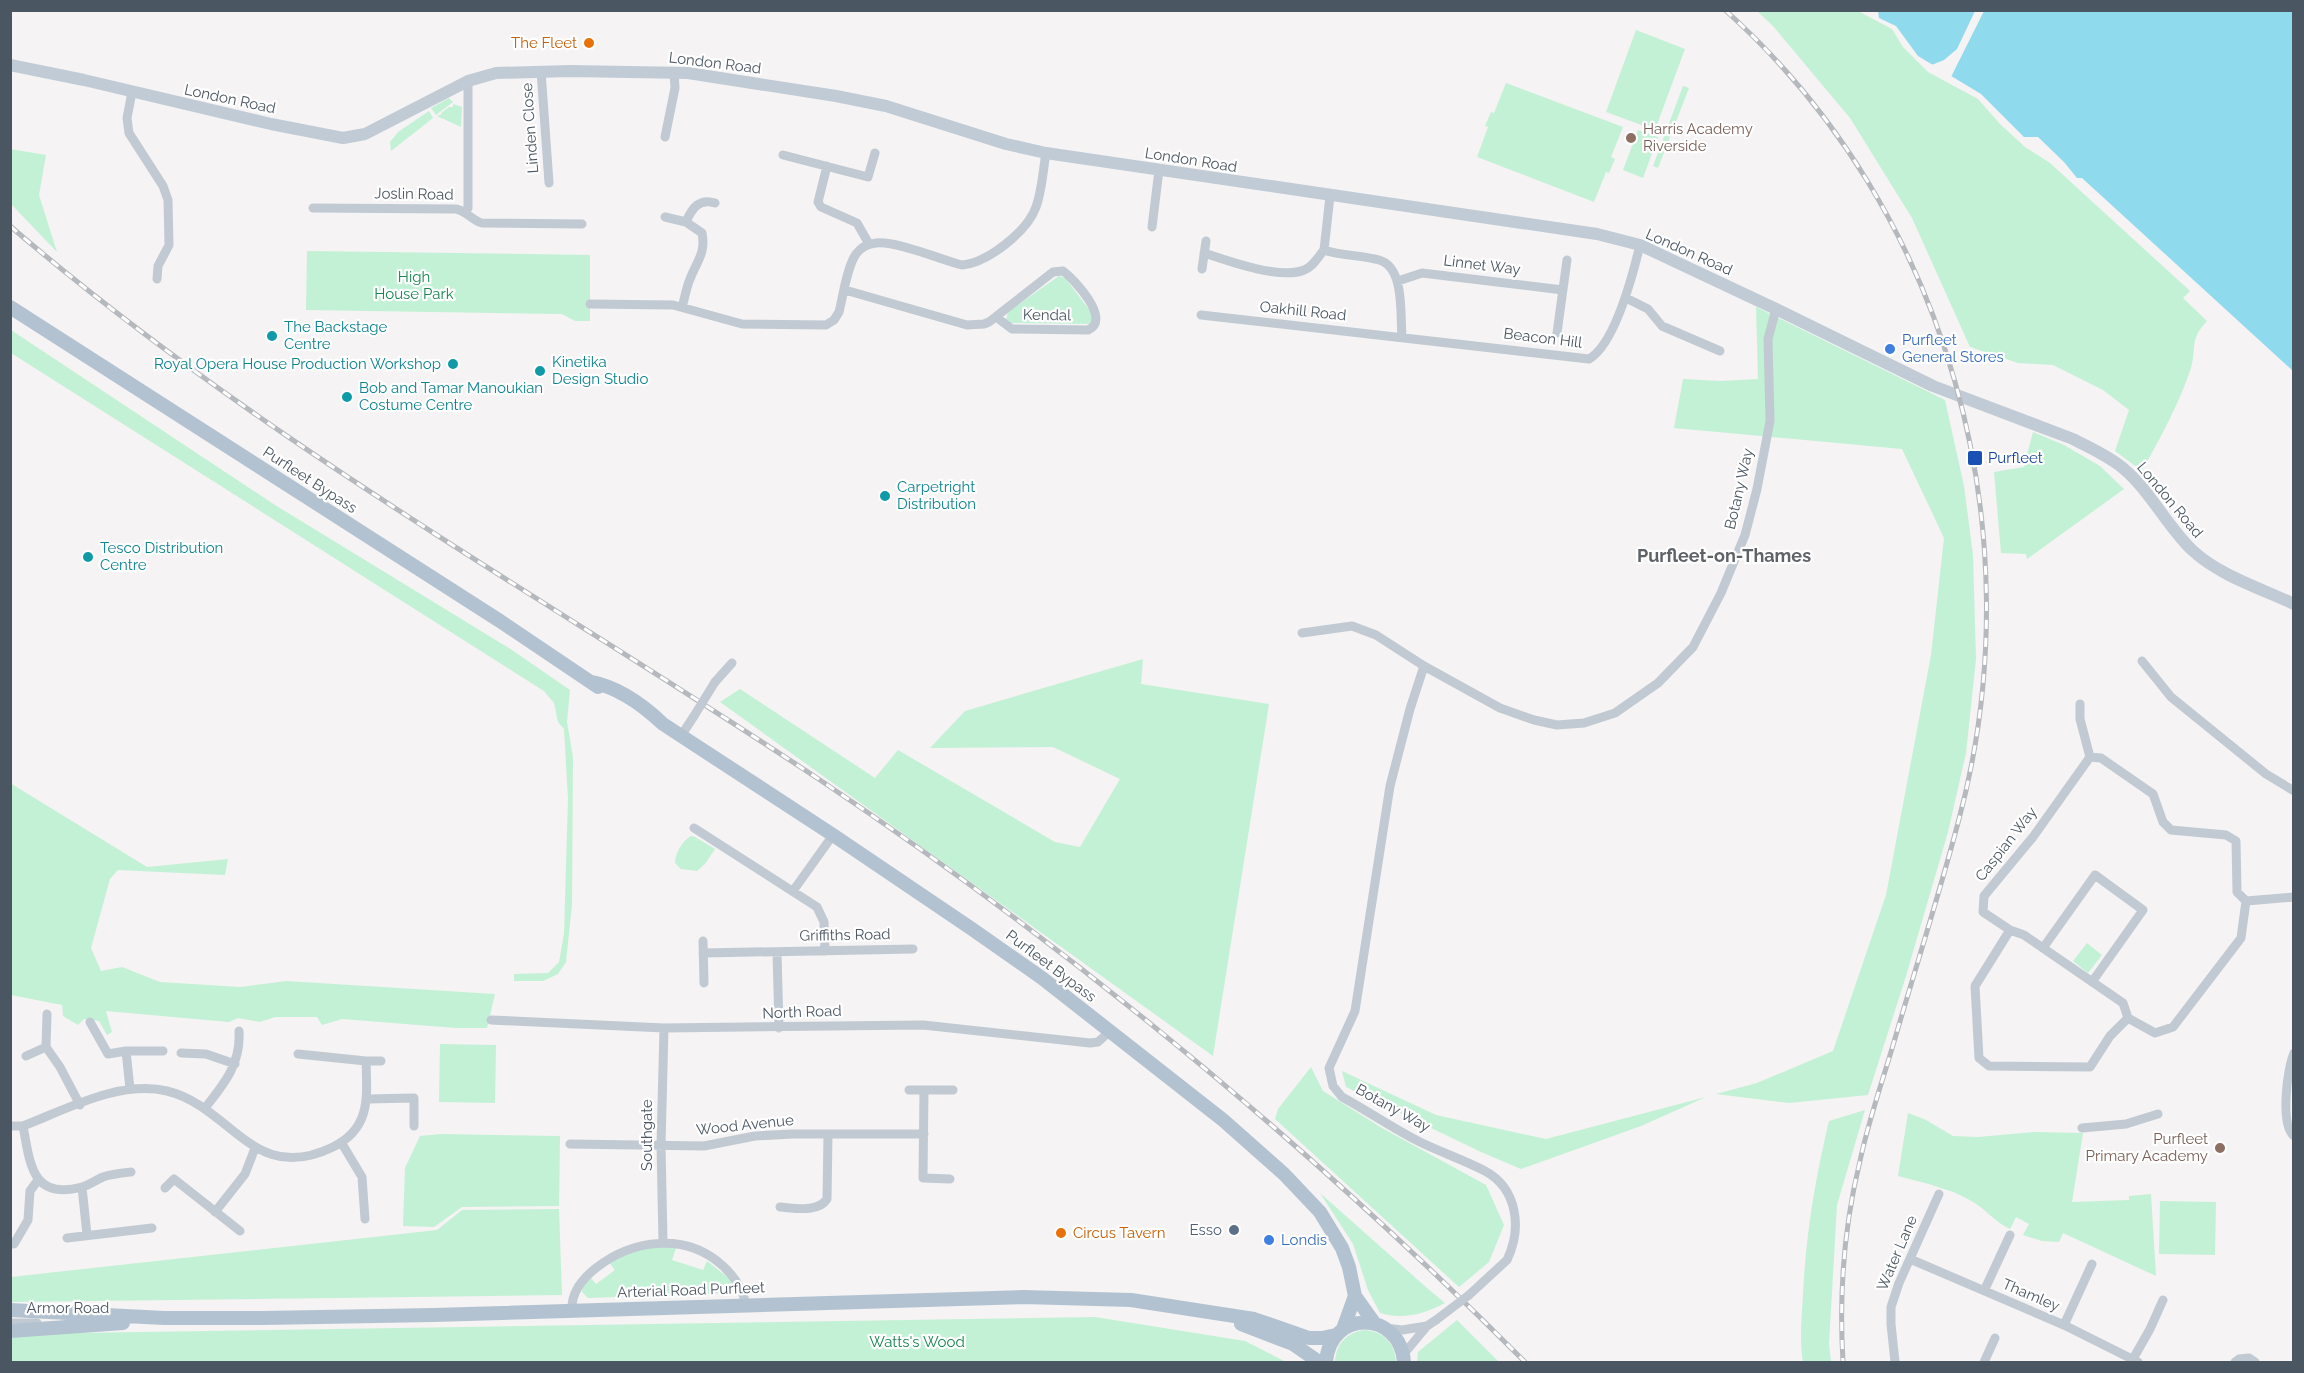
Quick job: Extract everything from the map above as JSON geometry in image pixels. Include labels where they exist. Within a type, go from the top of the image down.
[{"type":"main road","name":"Purfleet Bypass","points":[[10,307],[647,720],[663,724],[833,835],[1042,978],[1223,1120],[1304,1194],[1320,1212],[1342,1248],[1355,1296],[1381,1326],[1394,1335],[1403,1358]]},
{"type":"main road","points":[[1326,1362],[1328,1348],[1339,1332],[1355,1296]]},
{"type":"main road","name":"Arterial Road Purfleet","points":[[10,1310],[164,1318],[434,1315],[1023,1297],[1131,1300],[1175,1305],[1254,1319],[1309,1338],[1339,1332],[1364,1322],[1381,1326]]},
{"type":"main road","name":"Arterial Road Purfleet","points":[[1219,1314],[1293,1344],[1318,1362]]},
{"type":"main road","name":"Arterial Road Purfleet","points":[[10,1331],[164,1318]]},
{"type":"street","name":"London Road","points":[[10,65],[343,138],[365,134],[468,81],[496,73],[674,72],[760,83],[886,106],[1006,144],[1046,153],[1597,234],[1640,245],[1933,386],[2073,439],[2095,450],[2124,469],[2138,483],[2191,549],[2205,561],[2233,577],[2294,604]]},
{"type":"street","name":"Linden Close","points":[[541,71],[549,183]]},
{"type":"street","points":[[665,137],[675,88],[674,72]]},
{"type":"street","points":[[465,212],[468,208],[468,81]]},
{"type":"street","points":[[132,92],[127,118],[129,133],[163,186],[168,200],[168,245],[158,266],[158,279]]},
{"type":"street","points":[[783,155],[868,177],[874,153]]},
{"type":"street","points":[[590,304],[673,305],[742,324],[826,325],[834,320],[839,312],[854,256],[869,244],[879,243],[898,247],[962,265],[981,260],[1015,236],[1036,208],[1046,153]]},
{"type":"street","points":[[827,166],[818,202],[821,207],[857,222],[869,244]]},
{"type":"street","points":[[1152,226],[1159,170]]},
{"type":"street","points":[[1204,253],[1251,268],[1288,273],[1303,271],[1311,266],[1324,250],[1330,196]]},
{"type":"street","points":[[686,222],[694,207],[699,203],[706,200],[715,203]]},
{"type":"street","name":"Joslin Road","points":[[313,208],[456,209],[482,223],[582,224]]},
{"type":"street","points":[[665,218],[686,222],[702,233],[704,243],[698,266],[690,277],[682,307]]},
{"type":"street","points":[[1202,269],[1206,240]]},
{"type":"street","name":"Beacon Hill","points":[[1402,336],[1589,359],[1599,353],[1626,298],[1640,245]]},
{"type":"street","points":[[1324,250],[1341,256],[1381,261],[1393,269],[1398,281],[1402,336]]},
{"type":"street","points":[[1557,333],[1567,260]]},
{"type":"street","name":"Kendal","points":[[845,290],[967,324],[984,324],[1053,272],[1063,271],[1089,302],[1096,312],[1097,319],[1094,327],[1088,330],[1012,329],[996,317]]},
{"type":"street","name":"Linnet Way","points":[[1398,281],[1422,273],[1563,290]]},
{"type":"street","points":[[1626,298],[1648,309],[1662,326],[1720,351]]},
{"type":"street","name":"Botany Way","points":[[1302,633],[1352,626],[1376,635],[1424,666],[1500,708],[1534,720],[1557,725],[1584,723],[1615,713],[1658,683],[1693,647],[1721,593],[1745,535],[1757,489],[1770,421],[1768,339],[1776,309]]},
{"type":"street","name":"Oakhill Road","points":[[1200,315],[1402,336]]},
{"type":"street","points":[[2142,661],[2171,697],[2266,774],[2294,791]]},
{"type":"street","points":[[681,736],[715,682],[732,663]]},
{"type":"street","name":"Botany Way","points":[[1403,1358],[1427,1326],[1469,1295],[1499,1267],[1514,1242],[1516,1219],[1514,1204],[1488,1172],[1418,1141],[1342,1097],[1333,1086],[1329,1068],[1355,1011],[1390,786],[1424,666]]},
{"type":"street","points":[[2080,704],[2080,719],[2090,757],[2101,758],[2153,794],[2163,822],[2171,830],[2226,835],[2236,841],[2238,892],[2246,901],[2241,938],[2173,1028],[2155,1033],[2128,1018],[2123,1003],[2024,935],[2010,930],[1975,986],[1979,1058],[1989,1066],[2090,1067],[2110,1036],[2128,1018]]},
{"type":"street","name":"Caspian Way","points":[[2010,930],[1983,912],[1984,896],[2033,837],[2090,757]]},
{"type":"street","points":[[694,828],[817,907],[824,922],[825,951]]},
{"type":"street","points":[[793,891],[833,835]]},
{"type":"street","points":[[2043,948],[2095,875],[2143,910],[2092,982]]},
{"type":"street","points":[[2246,901],[2294,897]]},
{"type":"street","points":[[703,941],[704,983]]},
{"type":"street","name":"Griffiths Road","points":[[703,953],[913,949]]},
{"type":"street","points":[[777,952],[779,1028]]},
{"type":"street","points":[[47,1014],[46,1047],[80,1104]]},
{"type":"street","name":"North Road","points":[[491,1020],[664,1028],[924,1025],[1090,1043],[1098,1042],[1109,1032]]},
{"type":"street","points":[[90,1022],[108,1054],[163,1051]]},
{"type":"street","name":"Southgate","points":[[663,1242],[661,1145],[664,1028]]},
{"type":"street","points":[[205,1108],[229,1077],[235,1064],[240,1042],[239,1031]]},
{"type":"street","points":[[26,1056],[46,1047]]},
{"type":"street","points":[[126,1052],[130,1089]]},
{"type":"street","points":[[181,1053],[206,1054],[235,1064]]},
{"type":"street","points":[[298,1053],[381,1061]]},
{"type":"street","points":[[2294,1053],[2288,1079],[2286,1121],[2290,1134],[2294,1136]]},
{"type":"street","points":[[10,1126],[23,1126],[113,1092],[130,1089],[166,1091],[205,1108],[255,1148],[284,1158],[301,1157],[326,1150],[356,1130],[365,1113],[366,1061]]},
{"type":"street","points":[[909,1090],[953,1090]]},
{"type":"street","points":[[924,1090],[923,1178],[951,1179]]},
{"type":"street","points":[[367,1099],[414,1098],[414,1126]]},
{"type":"street","points":[[2082,1128],[2126,1124],[2158,1114]]},
{"type":"street","points":[[23,1126],[30,1164],[38,1180],[48,1186],[62,1189],[82,1187],[104,1177],[131,1172]]},
{"type":"street","points":[[780,1207],[813,1208],[824,1204],[827,1199],[828,1134]]},
{"type":"street","name":"Wood Avenue","points":[[570,1144],[704,1146],[755,1136],[924,1134]]},
{"type":"street","points":[[341,1142],[362,1177],[365,1219]]},
{"type":"street","points":[[215,1212],[245,1174],[255,1148]]},
{"type":"street","points":[[165,1188],[174,1179],[240,1232]]},
{"type":"street","points":[[14,1244],[28,1220],[30,1191],[38,1180]]},
{"type":"street","points":[[82,1187],[87,1235]]},
{"type":"street","name":"Water Lane","points":[[1895,1362],[1891,1307],[1939,1194]]},
{"type":"street","points":[[67,1238],[152,1228]]},
{"type":"street","points":[[1984,1291],[2010,1235]]},
{"type":"street","points":[[572,1310],[571,1300],[579,1285],[603,1262],[632,1248],[663,1242],[684,1245],[716,1260],[739,1284],[746,1305]]},
{"type":"street","name":"Thamley","points":[[1910,1259],[2064,1325],[2136,1360]]},
{"type":"street","points":[[2064,1325],[2092,1264]]},
{"type":"street","points":[[2136,1360],[2163,1300]]},
{"type":"street","name":"Armor Road","points":[[10,1323],[126,1323]]},
{"type":"street","name":"Botany Way","points":[[1381,1326],[1402,1329],[1427,1326]]},
{"type":"street","points":[[1984,1362],[1995,1338]]},
{"type":"street","points":[[2235,1362],[2249,1358],[2254,1362]]},
{"type":"green space","points":[[1757,11],[1858,11],[1892,29],[1903,47],[1928,72],[1978,99],[2025,147],[2050,163],[2190,291],[2183,298],[2207,321],[2196,338],[2191,368],[2181,395],[2142,471],[2115,451],[2129,410],[2103,390],[2053,365],[2018,363],[1970,347],[1912,218],[1850,118],[1773,26]]},
{"type":"green space","points":[[1636,30],[1685,49],[1655,130],[1606,112]]},
{"type":"green space","points":[[1506,83],[1623,127],[1611,157],[1615,159],[1609,173],[1606,172],[1594,202],[1477,157],[1488,127],[1485,126],[1491,112],[1494,113]]},
{"type":"green space","points":[[1683,86],[1689,88],[1658,168],[1653,166]]},
{"type":"green space","points":[[449,98],[453,102],[436,115],[431,108]]},
{"type":"green space","points":[[453,104],[462,107],[461,127],[437,116],[449,107],[453,107]]},
{"type":"green space","points":[[429,111],[433,118],[391,151],[390,142],[398,132]]},
{"type":"green space","points":[[1638,130],[1658,137],[1643,178],[1623,170]]},
{"type":"green space","points":[[10,149],[46,155],[39,195],[57,252],[11,204]]},
{"type":"green space","name":"High House Park","points":[[307,251],[590,255],[590,321],[575,321],[562,314],[306,310]]},
{"type":"green space","points":[[1059,276],[1065,278],[1091,312],[1093,318],[1089,324],[1009,323],[1006,320],[1008,312]]},
{"type":"green space","points":[[1756,307],[1945,400],[1964,486],[1973,555],[1976,659],[1966,753],[1948,832],[1868,1095],[1789,1103],[1716,1094],[1757,1083],[1833,1051],[1886,895],[1931,655],[1944,538],[1902,449],[1674,428],[1683,379],[1721,381],[1758,379]]},
{"type":"green space","points":[[11,330],[275,505],[512,650],[570,690],[567,722],[573,757],[572,904],[566,962],[558,974],[543,981],[514,981],[514,974],[548,973],[559,962],[564,934],[568,799],[564,729],[558,722],[554,703],[544,691],[11,353]]},
{"type":"green space","points":[[2033,432],[2064,445],[2100,466],[2124,489],[2027,559],[2026,554],[2001,553],[1994,472],[2024,467]]},
{"type":"green space","points":[[1143,659],[1141,684],[1269,704],[1213,1056],[720,702],[740,689],[875,778],[898,750],[1055,842],[1080,847],[1120,779],[1053,747],[930,748],[965,711]]},
{"type":"green space","points":[[10,783],[147,867],[228,859],[225,875],[118,870],[110,879],[91,948],[101,971],[122,967],[160,982],[240,987],[286,981],[495,994],[487,1028],[456,1028],[342,1019],[322,1025],[317,1017],[275,1017],[260,1022],[238,1018],[229,1022],[106,1011],[112,1032],[107,1035],[99,1021],[84,1019],[78,1025],[63,1016],[62,1005],[11,995]]},
{"type":"green space","points":[[691,836],[715,849],[697,871],[681,869],[675,863],[680,848]]},
{"type":"green space","points":[[2087,943],[2102,955],[2088,973],[2073,961]]},
{"type":"green space","points":[[440,1044],[496,1045],[495,1103],[439,1102]]},
{"type":"green space","points":[[1311,1067],[1323,1091],[1382,1128],[1486,1185],[1504,1225],[1489,1262],[1459,1287],[1275,1119],[1278,1109]]},
{"type":"green space","points":[[1342,1071],[1436,1115],[1546,1139],[1706,1097],[1641,1126],[1521,1169],[1346,1087]]},
{"type":"green space","points":[[1865,1110],[1837,1205],[1829,1344],[1831,1362],[1803,1362],[1801,1328],[1806,1250],[1815,1186],[1829,1121]]},
{"type":"green space","points":[[1908,1113],[1926,1120],[1953,1136],[1978,1137],[2034,1132],[2083,1133],[2072,1202],[2129,1200],[2129,1196],[2151,1194],[2156,1276],[2063,1233],[2059,1242],[2042,1241],[2023,1235],[2029,1224],[2016,1217],[2010,1229],[1971,1200],[1898,1176]]},
{"type":"green space","points":[[441,1134],[560,1136],[559,1206],[462,1207],[434,1227],[403,1226],[405,1168],[420,1136]]},
{"type":"green space","points":[[1320,1193],[1445,1303],[1413,1315],[1397,1316],[1380,1313],[1368,1290],[1353,1244]]},
{"type":"green space","points":[[2160,1201],[2216,1202],[2215,1255],[2159,1254]]},
{"type":"green space","points":[[559,1209],[562,1295],[11,1302],[11,1277],[437,1230],[462,1210]]},
{"type":"green space","points":[[652,1246],[676,1248],[672,1260],[703,1270],[707,1261],[731,1280],[734,1289],[730,1293],[588,1298],[582,1292],[583,1287],[591,1278],[596,1284],[615,1270],[608,1261]]},
{"type":"green space","name":"Watts's Wood","points":[[1095,1317],[1245,1341],[1286,1362],[11,1362],[10,1334]]},
{"type":"green space","points":[[1457,1320],[1499,1362],[1417,1362],[1418,1352]]},
{"type":"green space","points":[[1364,1330],[1377,1333],[1387,1339],[1393,1349],[1396,1362],[1335,1362],[1337,1350],[1343,1340]]},
{"type":"water","points":[[1878,11],[2293,11],[2293,371],[2082,178],[2077,178],[2038,137],[2024,137],[1981,94],[1918,56],[1896,26],[1879,18]]},
{"type":"pier","points":[[1975,11],[1984,11],[1950,79],[1929,66],[1944,60],[1957,49]]},
{"type":"railway","points":[[1725,10],[1803,90],[1867,180],[1918,278],[1955,382],[1978,489],[1986,599],[1980,710],[1959,819],[1872,1113],[1855,1186],[1842,1287],[1843,1362]]},
{"type":"railway","points":[[10,226],[105,304],[304,448],[820,780],[1007,912],[1098,982],[1274,1128],[1360,1204],[1525,1362]]},
{"type":"place","name":"The Fleet","points":[[589,43]]},
{"type":"place","name":"Harris Academy Riverside","points":[[1631,138]]},
{"type":"place","name":"The Backstage Centre","points":[[272,336]]},
{"type":"place","name":"Purfleet General Stores","points":[[1890,349]]},
{"type":"place","name":"Royal Opera House Production Workshop","points":[[453,364]]},
{"type":"place","name":"Kinetika Design Studio","points":[[540,371]]},
{"type":"place","name":"Bob and Tamar Manoukian Costume Centre","points":[[347,397]]},
{"type":"place","name":"Purfleet","points":[[1975,458]]},
{"type":"place","name":"Carpetright Distribution","points":[[885,496]]},
{"type":"place","name":"Tesco Distribution Centre","points":[[88,557]]},
{"type":"place","name":"Purfleet Primary Academy","points":[[2220,1148]]},
{"type":"place","name":"Esso","points":[[1234,1230]]},
{"type":"place","name":"Circus Tavern","points":[[1061,1233]]},
{"type":"place","name":"Londis","points":[[1269,1240]]},
{"type":"district","name":"Purfleet-on-Thames","points":[[1724,556]]}]
